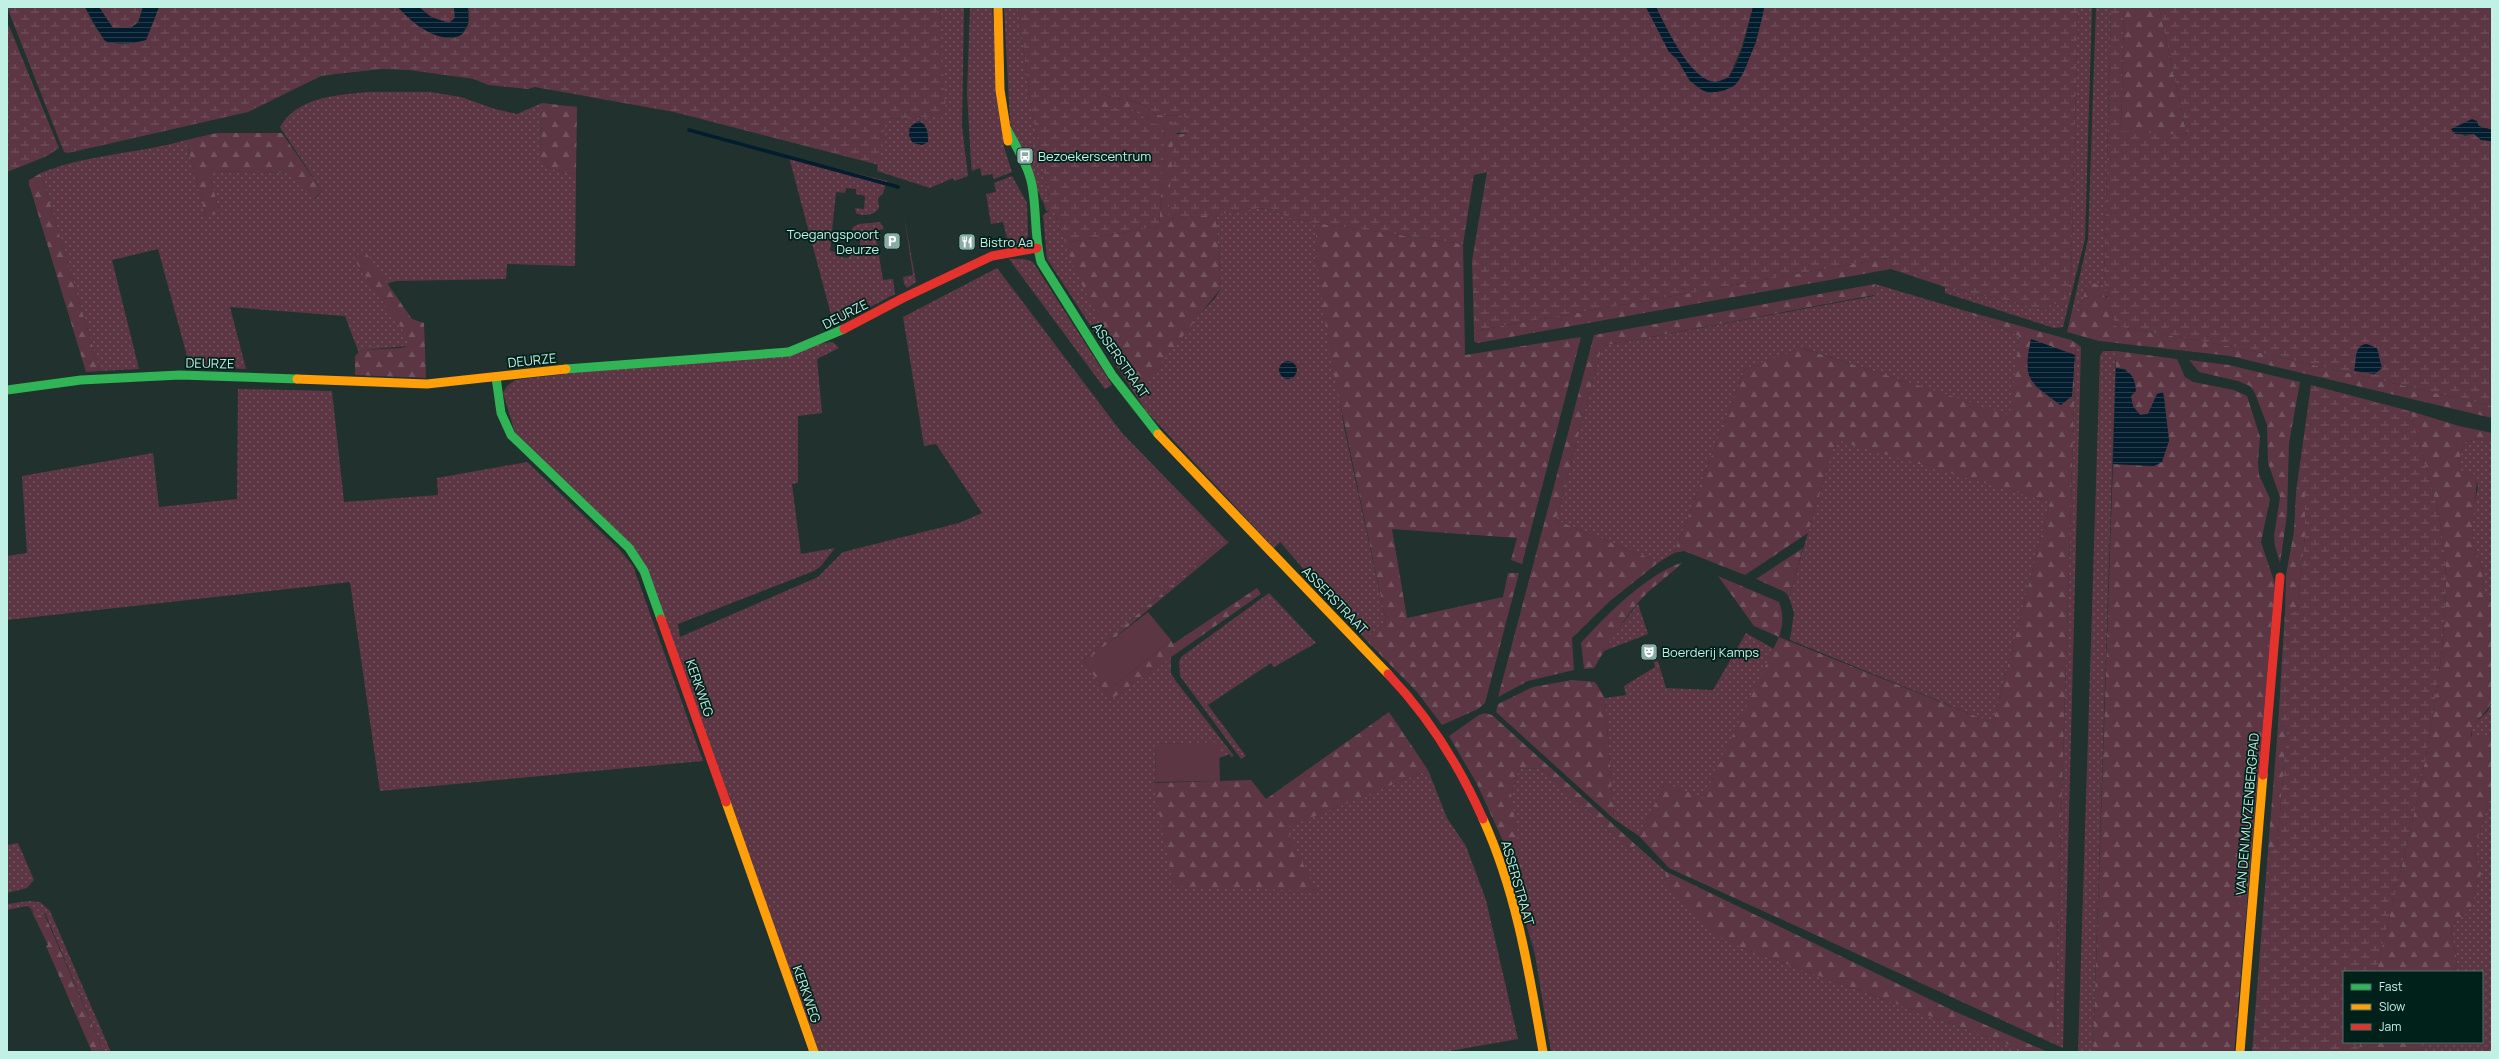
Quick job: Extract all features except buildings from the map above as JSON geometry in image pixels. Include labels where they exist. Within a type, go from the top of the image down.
[{"type":"street","name":"ASSERSTRAAT","points":[[998,7],[1000,90],[1010,154]]},
{"type":"street","name":"ASSERSTRAAT","points":[[1006,129],[1026,168],[1032,184],[1037,248],[1041,262],[1112,375],[1156,431],[1409,696],[1437,734],[1470,794],[1501,860],[1525,955],[1542,1052]]},
{"type":"street","name":"ASSERSTRAAT","points":[[1021,182],[1035,208]]},
{"type":"street","name":"DEURZE","points":[[7,390],[121,376],[180,375],[427,384],[596,366],[790,352],[831,336],[903,298],[992,256],[1037,248]]},
{"type":"street","name":"KERKWEG","points":[[496,377],[501,413],[511,435],[630,548],[644,571],[814,1052]]},
{"type":"street","name":"VAN DEN MUYZENBERGPAD","points":[[2240,1052],[2280,577]]},
{"type":"green space","points":[[7,7],[85,7],[101,35],[114,43],[123,44],[146,40],[159,7],[398,7],[403,13],[420,26],[430,32],[449,38],[458,37],[467,28],[469,19],[468,7],[941,7],[940,25],[946,111],[935,117],[886,119],[879,165],[674,112],[535,87],[528,89],[488,85],[474,79],[409,70],[382,69],[321,76],[248,112],[68,153],[64,152]]},
{"type":"green space","points":[[99,7],[143,7],[138,23],[130,28],[113,28]]},
{"type":"green space","points":[[419,7],[454,7],[455,18],[449,23],[440,21]]},
{"type":"green space","points":[[941,7],[964,7],[962,126],[968,176],[954,181],[953,178],[930,188],[877,171],[885,119],[935,117]],"holes":[[[914,123],[924,124],[928,137],[922,145],[911,141],[909,129]]]},
{"type":"green space","points":[[970,7],[992,7],[1004,147],[1012,172],[994,179],[992,174],[982,176],[980,168],[972,171],[967,93]]},
{"type":"green space","points":[[1004,7],[1018,7],[1031,108],[1049,197],[1049,199],[1042,201],[1010,123]]},
{"type":"green space","points":[[1018,7],[1646,7],[1669,52],[1677,59],[1690,81],[1702,90],[1710,93],[1737,83],[1756,43],[1764,7],[2078,7],[2071,277],[2064,307],[2052,303],[2046,310],[1945,287],[1891,269],[1893,257],[1474,331],[1472,261],[1487,172],[1474,175],[1463,244],[1316,223],[1287,217],[1274,210],[1258,208],[1242,212],[1168,219],[1173,141],[1188,134],[1169,131],[1168,125],[1180,119],[1192,119],[1180,116],[1157,115],[1142,104],[1104,95],[1098,90],[1097,96],[1101,107],[1128,107],[1155,124],[1163,124],[1165,138],[1159,226],[1065,243],[1054,210],[1046,211],[1043,201],[1049,197],[1031,108]]},
{"type":"green space","points":[[1656,7],[1753,7],[1742,46],[1729,77],[1720,81],[1711,82],[1694,71],[1679,50]]},
{"type":"green space","points":[[2078,7],[2092,7],[2085,239],[2063,327],[2054,328],[1945,293],[1945,287],[2046,310],[2052,303],[2064,307],[2071,277]]},
{"type":"green space","points":[[2096,7],[2111,7],[2104,282],[2108,297],[2086,286],[2080,312],[2072,311],[2088,239]]},
{"type":"green space","points":[[2111,7],[2124,7],[2121,131],[2187,135],[2159,7],[2492,7],[2492,130],[2479,126],[2452,129],[2465,136],[2474,134],[2481,140],[2492,141],[2492,406],[2239,348],[2115,326],[2104,282]]},
{"type":"green space","points":[[2124,7],[2159,7],[2187,135],[2121,132]]},
{"type":"green space","points":[[9,26],[59,148],[47,156],[7,172],[7,27]]},
{"type":"green space","points":[[1098,89],[1104,95],[1142,104],[1157,115],[1180,116],[1194,119],[1176,134],[1188,134],[1182,138],[1169,219],[1216,214],[1221,288],[1143,386],[1119,353],[1098,318],[1080,281],[1065,243],[1159,226],[1165,138],[1163,125],[1155,124],[1128,107],[1101,107],[1096,95]]},
{"type":"green space","points":[[368,92],[430,92],[461,97],[495,109],[517,114],[542,103],[541,160],[549,168],[576,175],[575,266],[507,264],[506,279],[395,281],[387,284],[364,251],[357,264],[407,336],[407,346],[361,350],[359,353],[345,316],[230,307],[246,369],[190,367],[158,249],[112,260],[139,369],[100,371],[41,173],[76,162],[168,145],[186,140],[206,218],[219,209],[210,177],[213,171],[288,173],[315,199],[322,191],[280,127],[287,117],[297,109],[319,99],[331,96]]},
{"type":"green space","points":[[542,103],[577,107],[576,175],[549,168],[541,160]]},
{"type":"green space","points":[[217,133],[282,133],[322,191],[314,199],[288,173],[213,171],[210,177],[219,209],[216,213],[206,218],[186,140]]},
{"type":"green space","points":[[789,157],[887,181],[883,193],[878,198],[879,208],[869,215],[856,213],[855,208],[864,209],[865,196],[856,194],[856,189],[846,188],[845,193],[836,192],[830,251],[840,252],[839,257],[849,258],[850,253],[859,254],[861,231],[852,230],[853,227],[859,224],[880,222],[884,229],[875,231],[883,280],[893,279],[895,294],[834,326]]},
{"type":"green space","points":[[41,173],[100,371],[86,372],[29,184],[29,180]]},
{"type":"green space","points":[[1012,176],[1027,203],[1028,236],[1021,244],[1003,247],[1000,241],[1007,238],[1003,222],[991,224],[986,194],[996,192],[994,183]]},
{"type":"green space","points":[[1257,208],[1274,210],[1287,217],[1316,223],[1316,254],[1344,427],[1386,621],[1365,639],[1280,542],[1274,548],[1146,411],[1047,259],[1043,215],[1052,209],[1054,210],[1066,245],[1081,279],[1097,313],[1115,345],[1187,328],[1215,298],[1221,288],[1216,214]]},
{"type":"green space","points":[[904,215],[916,282],[907,288],[904,284],[903,277],[913,275]]},
{"type":"green space","points":[[1316,223],[1463,244],[1465,355],[1581,337],[1522,564],[1511,560],[1517,538],[1392,529],[1407,618],[1503,597],[1508,573],[1519,573],[1485,703],[1478,709],[1442,725],[1417,692],[1365,639],[1386,621],[1330,356],[1316,254]]},
{"type":"green space","points":[[364,250],[412,319],[424,323],[426,378],[355,375],[355,356],[361,350],[401,348],[407,346],[407,336],[357,264],[356,256]]},
{"type":"green space","points":[[1893,257],[1891,269],[1477,343],[1474,341],[1474,331]]},
{"type":"green space","points":[[1009,259],[1024,259],[1033,262],[1112,385],[1105,389]]},
{"type":"green space","points":[[997,268],[1122,433],[1226,540],[1083,660],[1110,700],[1171,657],[1171,673],[1175,680],[1234,756],[1231,757],[1230,754],[1219,758],[1219,743],[1155,744],[1156,782],[1153,783],[1315,891],[1285,828],[1428,770],[1447,818],[1466,846],[1486,900],[1518,1039],[1444,1052],[819,1052],[645,568],[516,436],[503,393],[507,386],[515,380],[833,342],[839,348],[817,359],[822,413],[798,416],[798,483],[792,484],[801,554],[835,548],[821,566],[814,571],[678,624],[680,637],[818,577],[843,552],[959,523],[982,513],[936,444],[924,446],[903,317]]},
{"type":"green space","points":[[2092,283],[2100,285],[2105,297],[2108,297],[2115,326],[2239,348],[2492,406],[2492,418],[2230,356],[2099,341],[2067,332],[2072,311],[2080,312],[2086,286]]},
{"type":"green space","points":[[1875,284],[1959,309],[2019,336],[2011,416],[1803,348],[1745,369],[1674,553],[1659,562],[1556,520],[1602,346],[1874,296]]},
{"type":"green space","points":[[1875,284],[1874,295],[1602,346],[1556,520],[1659,562],[1610,601],[1572,638],[1574,670],[1528,681],[1498,697],[1594,335]]},
{"type":"green space","points":[[1959,309],[2071,340],[2076,343],[2054,1044],[1669,868],[1639,836],[1665,783],[1703,798],[1779,637],[1993,723],[2050,502],[1836,440],[1808,533],[1745,575],[1684,551],[1674,553],[1745,369],[1802,348],[2010,415],[2019,336]],"holes":[[[2034,385],[2072,396],[2060,405]]]},
{"type":"green space","points":[[2076,343],[2081,347],[2063,1048],[2054,1044]]},
{"type":"green space","points":[[2103,351],[2116,351],[2093,1052],[2078,1052],[2100,356]]},
{"type":"green space","points":[[2116,351],[2177,359],[2185,377],[2193,382],[2234,390],[2247,396],[2260,437],[2258,462],[2259,475],[2270,499],[2261,542],[2275,584],[2234,1052],[2093,1052],[2113,464],[2154,466],[2169,441],[2164,395],[2157,394],[2148,414],[2140,415],[2133,406],[2131,400],[2126,369],[2116,368]]},
{"type":"green space","points":[[2189,360],[2229,365],[2300,382],[2289,443],[2287,515],[2280,563],[2274,536],[2280,497],[2268,463],[2267,425],[2255,393],[2250,386],[2238,381],[2199,372]]},
{"type":"green space","points":[[2311,385],[2410,411],[2436,502],[2443,539],[2446,589],[2438,682],[2433,719],[2411,828],[2376,971],[2343,971],[2343,1043],[2360,1043],[2358,1052],[2252,1052],[2268,850],[2277,849],[2287,727],[2278,726],[2285,611],[2297,612],[2305,534],[2305,492],[2296,492]]},
{"type":"green space","points":[[238,389],[332,391],[344,502],[438,495],[437,478],[527,462],[619,549],[633,566],[703,761],[380,791],[350,582],[7,620],[7,556],[27,553],[22,476],[153,453],[159,507],[237,499]]},
{"type":"green space","points":[[2410,411],[2459,426],[2492,433],[2492,445],[2478,439],[2465,442],[2458,463],[2461,471],[2476,475],[2477,478],[2472,540],[2483,570],[2482,594],[2492,602],[2492,701],[2474,726],[2471,736],[2478,739],[2492,734],[2492,792],[2478,837],[2475,855],[2482,873],[2475,886],[2473,904],[2467,913],[2455,922],[2451,932],[2457,959],[2455,971],[2376,971],[2419,792],[2433,719],[2442,651],[2446,573],[2440,521]]},
{"type":"green space","points":[[1836,439],[2050,502],[1993,723],[1790,640],[1794,613],[1789,597]]},
{"type":"green space","points":[[2478,439],[2492,445],[2492,602],[2482,594],[2483,570],[2472,540],[2474,506],[2478,487],[2475,475],[2461,471],[2458,463],[2465,442]]},
{"type":"green space","points":[[2296,492],[2305,492],[2305,534],[2297,613],[2285,611],[2286,575],[2294,531]]},
{"type":"green space","points":[[1226,540],[1229,542],[1093,656],[1115,685],[1171,640],[1173,644],[1257,588],[1261,594],[1110,700],[1083,660]]},
{"type":"green space","points":[[1803,548],[1789,597],[1785,592],[1756,579]]},
{"type":"green space","points":[[1683,562],[1648,592],[1632,610],[1612,638],[1594,668],[1584,669],[1581,643],[1591,632],[1628,596],[1641,586],[1669,568]]},
{"type":"green space","points":[[1718,576],[1779,602],[1781,607],[1782,624],[1779,637],[1754,626]]},
{"type":"green space","points":[[1269,593],[1316,643],[1274,667],[1271,663],[1208,705],[1246,756],[1241,759],[1180,676],[1179,662],[1181,657]]},
{"type":"green space","points":[[1638,604],[1648,634],[1604,651],[1616,631]]},
{"type":"green space","points":[[1148,612],[1171,640],[1115,685],[1092,656]]},
{"type":"green space","points":[[1746,633],[1774,649],[1703,799],[1665,783],[1639,836],[1614,819],[1605,698],[1626,695],[1624,686],[1655,667],[1654,662],[1658,661],[1666,688],[1713,690]]},
{"type":"green space","points":[[1572,680],[1595,682],[1605,698],[1614,819],[1496,712],[1498,704],[1533,687]]},
{"type":"green space","points":[[2492,701],[2492,734],[2478,739],[2472,738],[2472,726],[2488,711]]},
{"type":"green space","points":[[1389,712],[1428,770],[1286,828],[1316,891],[1174,886],[1153,783],[1251,780],[1266,799]]},
{"type":"green space","points":[[1485,713],[1492,715],[1636,845],[1630,850],[1541,768],[1519,769],[1511,793],[1534,952],[1503,841],[1477,784],[1449,736],[1479,715]]},
{"type":"green space","points":[[2278,726],[2287,727],[2277,849],[2268,850]]},
{"type":"green space","points":[[1219,742],[1220,781],[1156,782],[1155,744]]},
{"type":"green space","points":[[1541,768],[1630,850],[1636,845],[1665,871],[1666,883],[1742,948],[2029,1052],[1551,1052],[1514,828],[1511,793],[1519,769]]},
{"type":"green space","points":[[2492,792],[2492,1052],[2420,1052],[2424,1043],[2483,1043],[2483,971],[2455,971],[2457,959],[2451,932],[2455,922],[2467,913],[2473,904],[2475,885],[2482,873],[2475,855],[2478,837]]},
{"type":"green space","points":[[18,843],[34,880],[27,888],[7,893],[7,845]]},
{"type":"green space","points":[[1665,871],[1956,1012],[2048,1052],[2029,1052],[1742,948],[1716,935],[1666,883]]},
{"type":"green space","points":[[29,901],[40,902],[50,911],[111,1052],[104,1052],[45,913],[36,917],[31,908],[27,906],[7,910],[7,904]]},
{"type":"green space","points":[[29,906],[36,917],[44,913],[104,1052],[92,1052],[46,946],[48,945]]},
{"type":"green space","points":[[2360,1043],[2424,1043],[2420,1052],[2358,1052]]},
{"type":"water","points":[[85,7],[99,7],[113,28],[130,28],[138,23],[143,7],[159,7],[146,40],[131,43],[109,43],[104,40]]},
{"type":"water","points":[[398,7],[419,7],[431,17],[449,23],[455,18],[454,7],[468,7],[468,24],[461,35],[443,37],[435,35],[418,26]]},
{"type":"water","points":[[1646,7],[1656,7],[1666,28],[1692,67],[1702,77],[1712,81],[1723,80],[1730,75],[1741,51],[1753,7],[1764,7],[1760,25],[1745,70],[1736,84],[1727,89],[1710,93],[1702,90],[1690,81],[1677,59],[1669,52]]},
{"type":"water","points":[[2472,119],[2477,121],[2479,126],[2492,130],[2492,141],[2481,140],[2474,134],[2455,134],[2451,129]]},
{"type":"water","points":[[919,121],[926,127],[928,133],[928,142],[922,145],[913,143],[909,136],[910,127]]},
{"type":"water","points":[[2031,339],[2075,355],[2072,396],[2061,405],[2035,385],[2031,379],[2027,364]]},
{"type":"water","points":[[2367,344],[2377,348],[2382,368],[2375,374],[2354,371],[2356,354],[2359,347]]},
{"type":"water","points":[[1288,361],[1294,364],[1297,370],[1294,376],[1288,379],[1282,376],[1279,370],[1282,364]]},
{"type":"water","points":[[2116,368],[2125,370],[2133,378],[2136,391],[2131,396],[2133,406],[2140,415],[2148,414],[2157,394],[2163,392],[2169,441],[2162,462],[2154,466],[2113,464]]},
{"type":"waterway","points":[[689,130],[898,187]]},
{"type":"traffic: fast","points":[[1007,129],[1025,163],[1032,185],[1037,243],[1041,262],[1112,375],[1158,434]]},
{"type":"traffic: fast","points":[[566,369],[789,352],[844,329]]},
{"type":"traffic: fast","points":[[7,390],[81,380],[180,375],[297,379]]},
{"type":"traffic: fast","points":[[496,377],[501,413],[511,435],[629,548],[644,571],[661,619]]},
{"type":"traffic: slow","points":[[998,7],[1000,90],[1008,141]]},
{"type":"traffic: slow","points":[[297,379],[427,384],[566,369]]},
{"type":"traffic: slow","points":[[1158,434],[1388,674]]},
{"type":"traffic: slow","points":[[2240,1052],[2263,775]]},
{"type":"traffic: slow","points":[[726,802],[814,1052]]},
{"type":"traffic: slow","points":[[1483,819],[1495,847],[1513,905],[1527,963],[1543,1052]]},
{"type":"traffic: jam","points":[[844,329],[903,298],[992,256],[1037,248]]},
{"type":"traffic: jam","points":[[2263,775],[2280,577]]},
{"type":"traffic: jam","points":[[661,619],[726,802]]},
{"type":"traffic: jam","points":[[1388,674],[1403,690],[1442,743],[1464,780],[1483,819]]},
{"type":"place","name":"Bezoekerscentrum","points":[[1025,156]]},
{"type":"place","name":"Toegangspoort Deurze","points":[[892,241]]},
{"type":"place","name":"Bistro Aa","points":[[967,242]]},
{"type":"place","name":"Boerderij Kamps","points":[[1649,652]]}]
